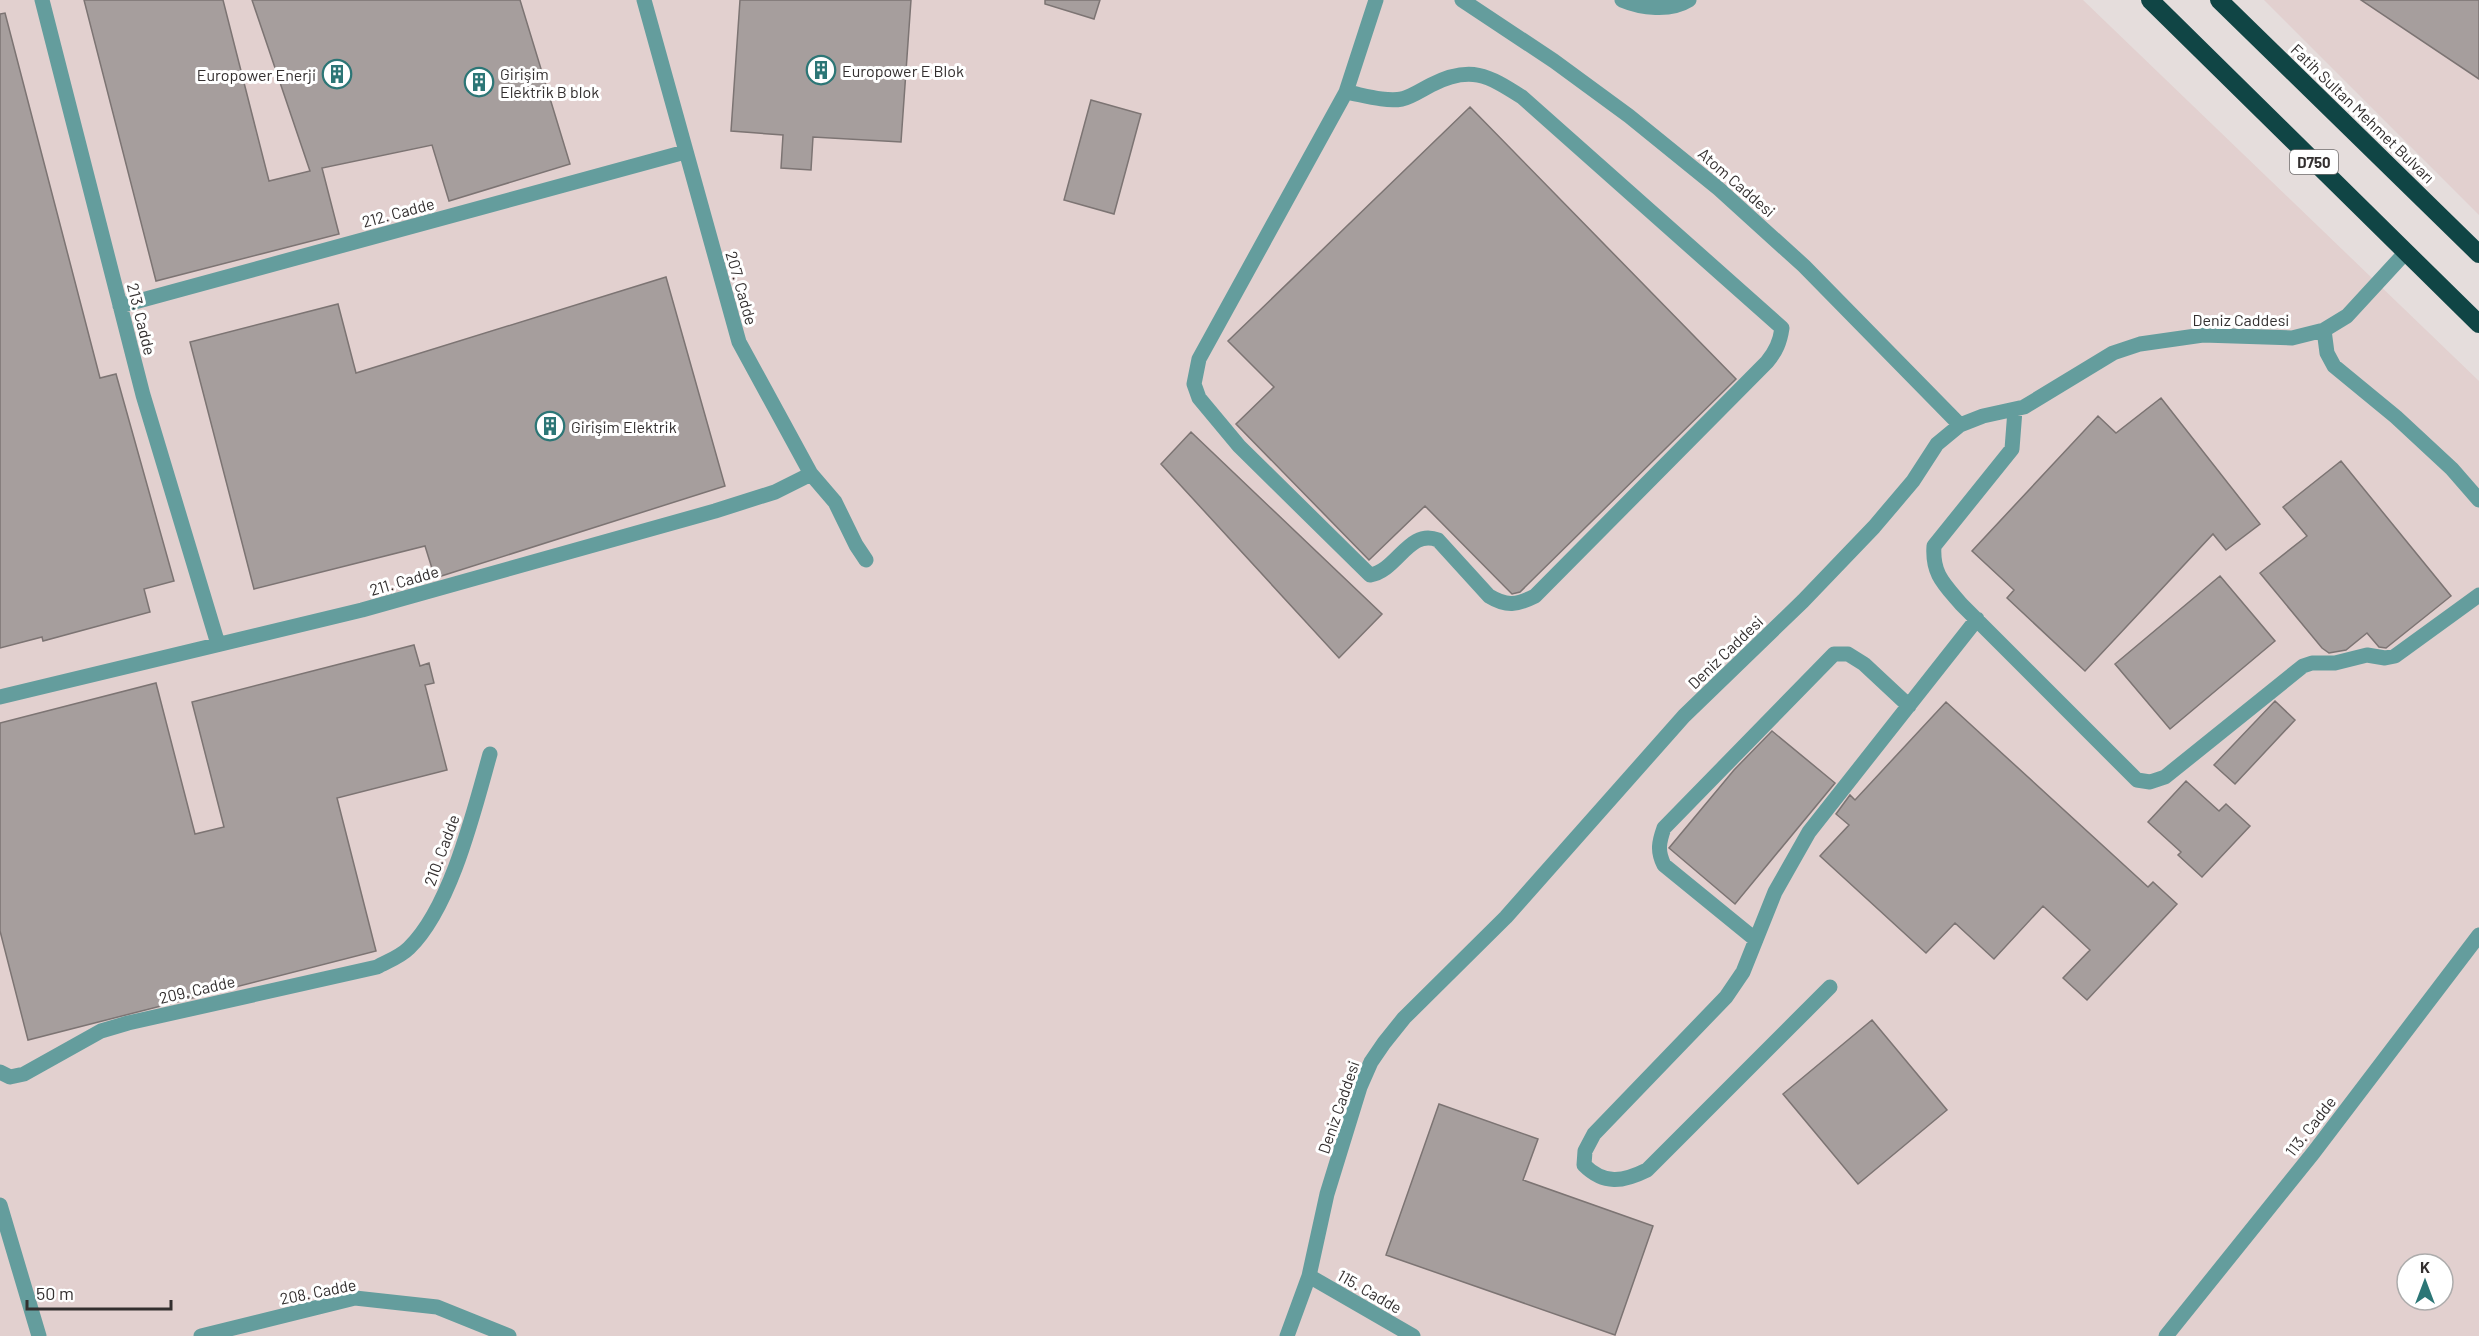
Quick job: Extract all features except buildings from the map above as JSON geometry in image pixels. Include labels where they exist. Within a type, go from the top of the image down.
[{"type":"highway","name":"D750","points":[[2150,0],[2479,324]]},
{"type":"highway","name":"Fatih Sultan Mehmet Bulvarı","points":[[2219,0],[2479,254]]},
{"type":"street","name":"213. Cadde","points":[[42,0],[143,395],[218,644]]},
{"type":"street","name":"207. Cadde","points":[[644,0],[739,342],[811,474],[835,502],[866,560]]},
{"type":"street","points":[[1346,92],[1400,99],[1417,94],[1433,84],[1467,73],[1491,77],[1522,96],[1782,328],[1776,351],[1767,362],[1535,596],[1518,604],[1497,601],[1489,596],[1438,540],[1430,537],[1421,537],[1381,573],[1370,575],[1239,446],[1199,398],[1194,384],[1199,359],[1346,92],[1376,0]]},
{"type":"street","name":"Atom Caddesi","points":[[1462,0],[1554,61],[1629,116],[1719,189],[1804,266],[1960,425]]},
{"type":"street","points":[[1622,0],[1668,8],[1689,0]]},
{"type":"street","name":"212. Cadde","points":[[120,306],[685,152]]},
{"type":"street","name":"Deniz Caddesi","points":[[1287,1336],[1309,1276],[1328,1194],[1360,1087],[1371,1062],[1390,1035],[1404,1018],[1506,917],[1684,716],[1803,601],[1874,527],[1913,481],[1937,444],[1960,425],[1983,416],[2015,410],[2045,396],[2114,353],[2140,344],[2203,335],[2292,338],[2324,330],[2347,316],[2406,252]]},
{"type":"street","points":[[2324,330],[2327,353],[2334,366],[2428,447],[2479,500]]},
{"type":"street","points":[[2015,410],[2013,449],[1934,546],[1933,564],[1942,582],[1977,620],[2137,780],[2150,782],[2165,777],[2304,666],[2312,663],[2335,663],[2367,655],[2385,658],[2395,656],[2479,595]]},
{"type":"street","name":"211. Cadde","points":[[0,698],[362,610],[715,511],[775,492],[811,474]]},
{"type":"street","points":[[1830,987],[1647,1170],[1629,1179],[1594,1176],[1584,1165],[1585,1151],[1594,1134],[1726,997],[1743,972],[1775,892],[1809,832],[1977,620]]},
{"type":"street","points":[[1756,940],[1664,865],[1659,856],[1658,844],[1664,828],[1834,654],[1848,654],[1864,664],[1909,706]]},
{"type":"street","name":"210. Cadde","points":[[408,949],[426,928],[440,903],[470,825],[490,754]]},
{"type":"street","name":"113. Cadde","points":[[2166,1336],[2314,1152],[2479,935]]},
{"type":"street","name":"209. Cadde","points":[[0,1072],[10,1077],[24,1074],[46,1064],[101,1031],[377,967],[398,957],[408,949]]},
{"type":"street","points":[[0,1205],[39,1336]]},
{"type":"street","name":"115. Cadde","points":[[1309,1276],[1413,1336]]},
{"type":"street","name":"208. Cadde","points":[[201,1336],[355,1298],[437,1307],[509,1336]]},
{"type":"shaded area","points":[[0,0],[2083,0],[2479,381],[2479,1336],[0,1336]]},
{"type":"shaded area","points":[[2264,0],[2479,0],[2479,215]]},
{"type":"place","name":"Europower E Blok","points":[[821,70]]},
{"type":"place","name":"Europower Enerji","points":[[337,74]]},
{"type":"place","name":"Girişim Elektrik B blok","points":[[479,82]]},
{"type":"place","name":"Girişim Elektrik","points":[[550,426]]}]
